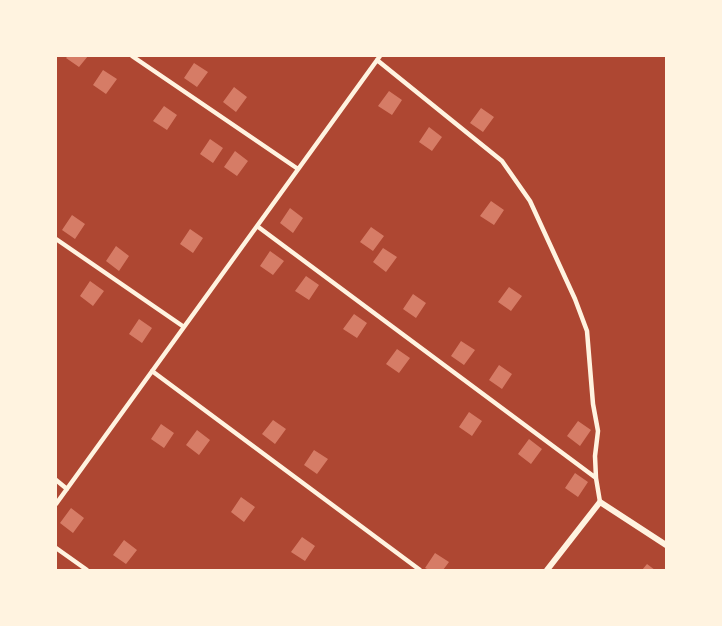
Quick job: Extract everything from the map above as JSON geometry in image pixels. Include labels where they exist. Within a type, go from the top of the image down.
[{"type":"street","points":[[547,570],[600,502],[666,545]]},
{"type":"lane","points":[[132,56],[298,169]]},
{"type":"lane","points":[[56,504],[379,58],[502,161],[530,201],[575,298],[587,331],[593,404],[598,431],[595,456],[600,502]]},
{"type":"lane","points":[[257,226],[596,477]]},
{"type":"lane","points":[[56,239],[184,327]]},
{"type":"lane","points":[[152,371],[420,570]]},
{"type":"lane","points":[[56,480],[67,489]]},
{"type":"lane","points":[[56,548],[87,570]]},
{"type":"shaded area","points":[[56,56],[666,56],[666,570],[56,570]]},
{"type":"building","points":[[68,56],[88,56],[79,67],[66,58]]},
{"type":"building","points":[[194,63],[208,72],[197,87],[184,78]]},
{"type":"building","points":[[103,70],[117,79],[106,94],[93,85]]},
{"type":"building","points":[[234,87],[247,97],[236,112],[223,102]]},
{"type":"building","points":[[389,91],[402,100],[392,115],[378,106]]},
{"type":"building","points":[[164,106],[177,115],[167,130],[153,121]]},
{"type":"building","points":[[481,108],[494,117],[483,132],[470,123]]},
{"type":"building","points":[[429,127],[442,137],[432,151],[419,142]]},
{"type":"building","points":[[210,139],[223,148],[213,163],[200,154]]},
{"type":"building","points":[[235,151],[248,161],[237,176],[224,167]]},
{"type":"building","points":[[491,201],[504,210],[494,225],[480,216]]},
{"type":"building","points":[[290,208],[303,218],[293,233],[280,223]]},
{"type":"building","points":[[72,215],[85,224],[75,239],[62,230]]},
{"type":"building","points":[[371,227],[384,236],[373,251],[360,242]]},
{"type":"building","points":[[190,229],[203,238],[193,253],[180,244]]},
{"type":"building","points":[[116,246],[129,256],[119,271],[106,261]]},
{"type":"building","points":[[383,248],[397,257],[386,272],[373,262]]},
{"type":"building","points":[[270,251],[284,261],[273,275],[260,266]]},
{"type":"building","points":[[306,276],[319,285],[309,300],[295,291]]},
{"type":"building","points":[[90,281],[104,291],[93,306],[80,296]]},
{"type":"building","points":[[509,287],[522,296],[511,311],[498,302]]},
{"type":"building","points":[[413,294],[426,303],[416,318],[403,309]]},
{"type":"building","points":[[354,314],[367,323],[357,338],[343,329]]},
{"type":"building","points":[[139,319],[152,328],[142,343],[129,334]]},
{"type":"building","points":[[461,341],[475,350],[464,365],[451,356]]},
{"type":"building","points":[[397,349],[410,358],[399,373],[386,364]]},
{"type":"building","points":[[499,365],[512,374],[502,389],[489,380]]},
{"type":"building","points":[[469,412],[482,421],[472,436],[459,427]]},
{"type":"building","points":[[273,420],[286,429],[275,444],[262,434]]},
{"type":"building","points":[[578,421],[591,430],[580,446],[567,436]]},
{"type":"building","points":[[161,424],[174,433],[164,448],[151,439]]},
{"type":"building","points":[[197,430],[210,440],[199,455],[186,445]]},
{"type":"building","points":[[529,439],[542,449],[531,464],[518,454]]},
{"type":"building","points":[[314,450],[328,459],[317,474],[304,465]]},
{"type":"building","points":[[575,473],[588,482],[578,497],[565,488]]},
{"type":"building","points":[[241,497],[255,507],[244,522],[231,512]]},
{"type":"building","points":[[71,508],[84,518],[73,533],[60,523]]},
{"type":"building","points":[[302,537],[315,546],[305,561],[291,552]]},
{"type":"building","points":[[124,540],[137,550],[126,564],[113,555]]},
{"type":"building","points":[[435,553],[449,562],[443,570],[425,568]]},
{"type":"building","points":[[647,564],[655,570],[642,570]]}]
